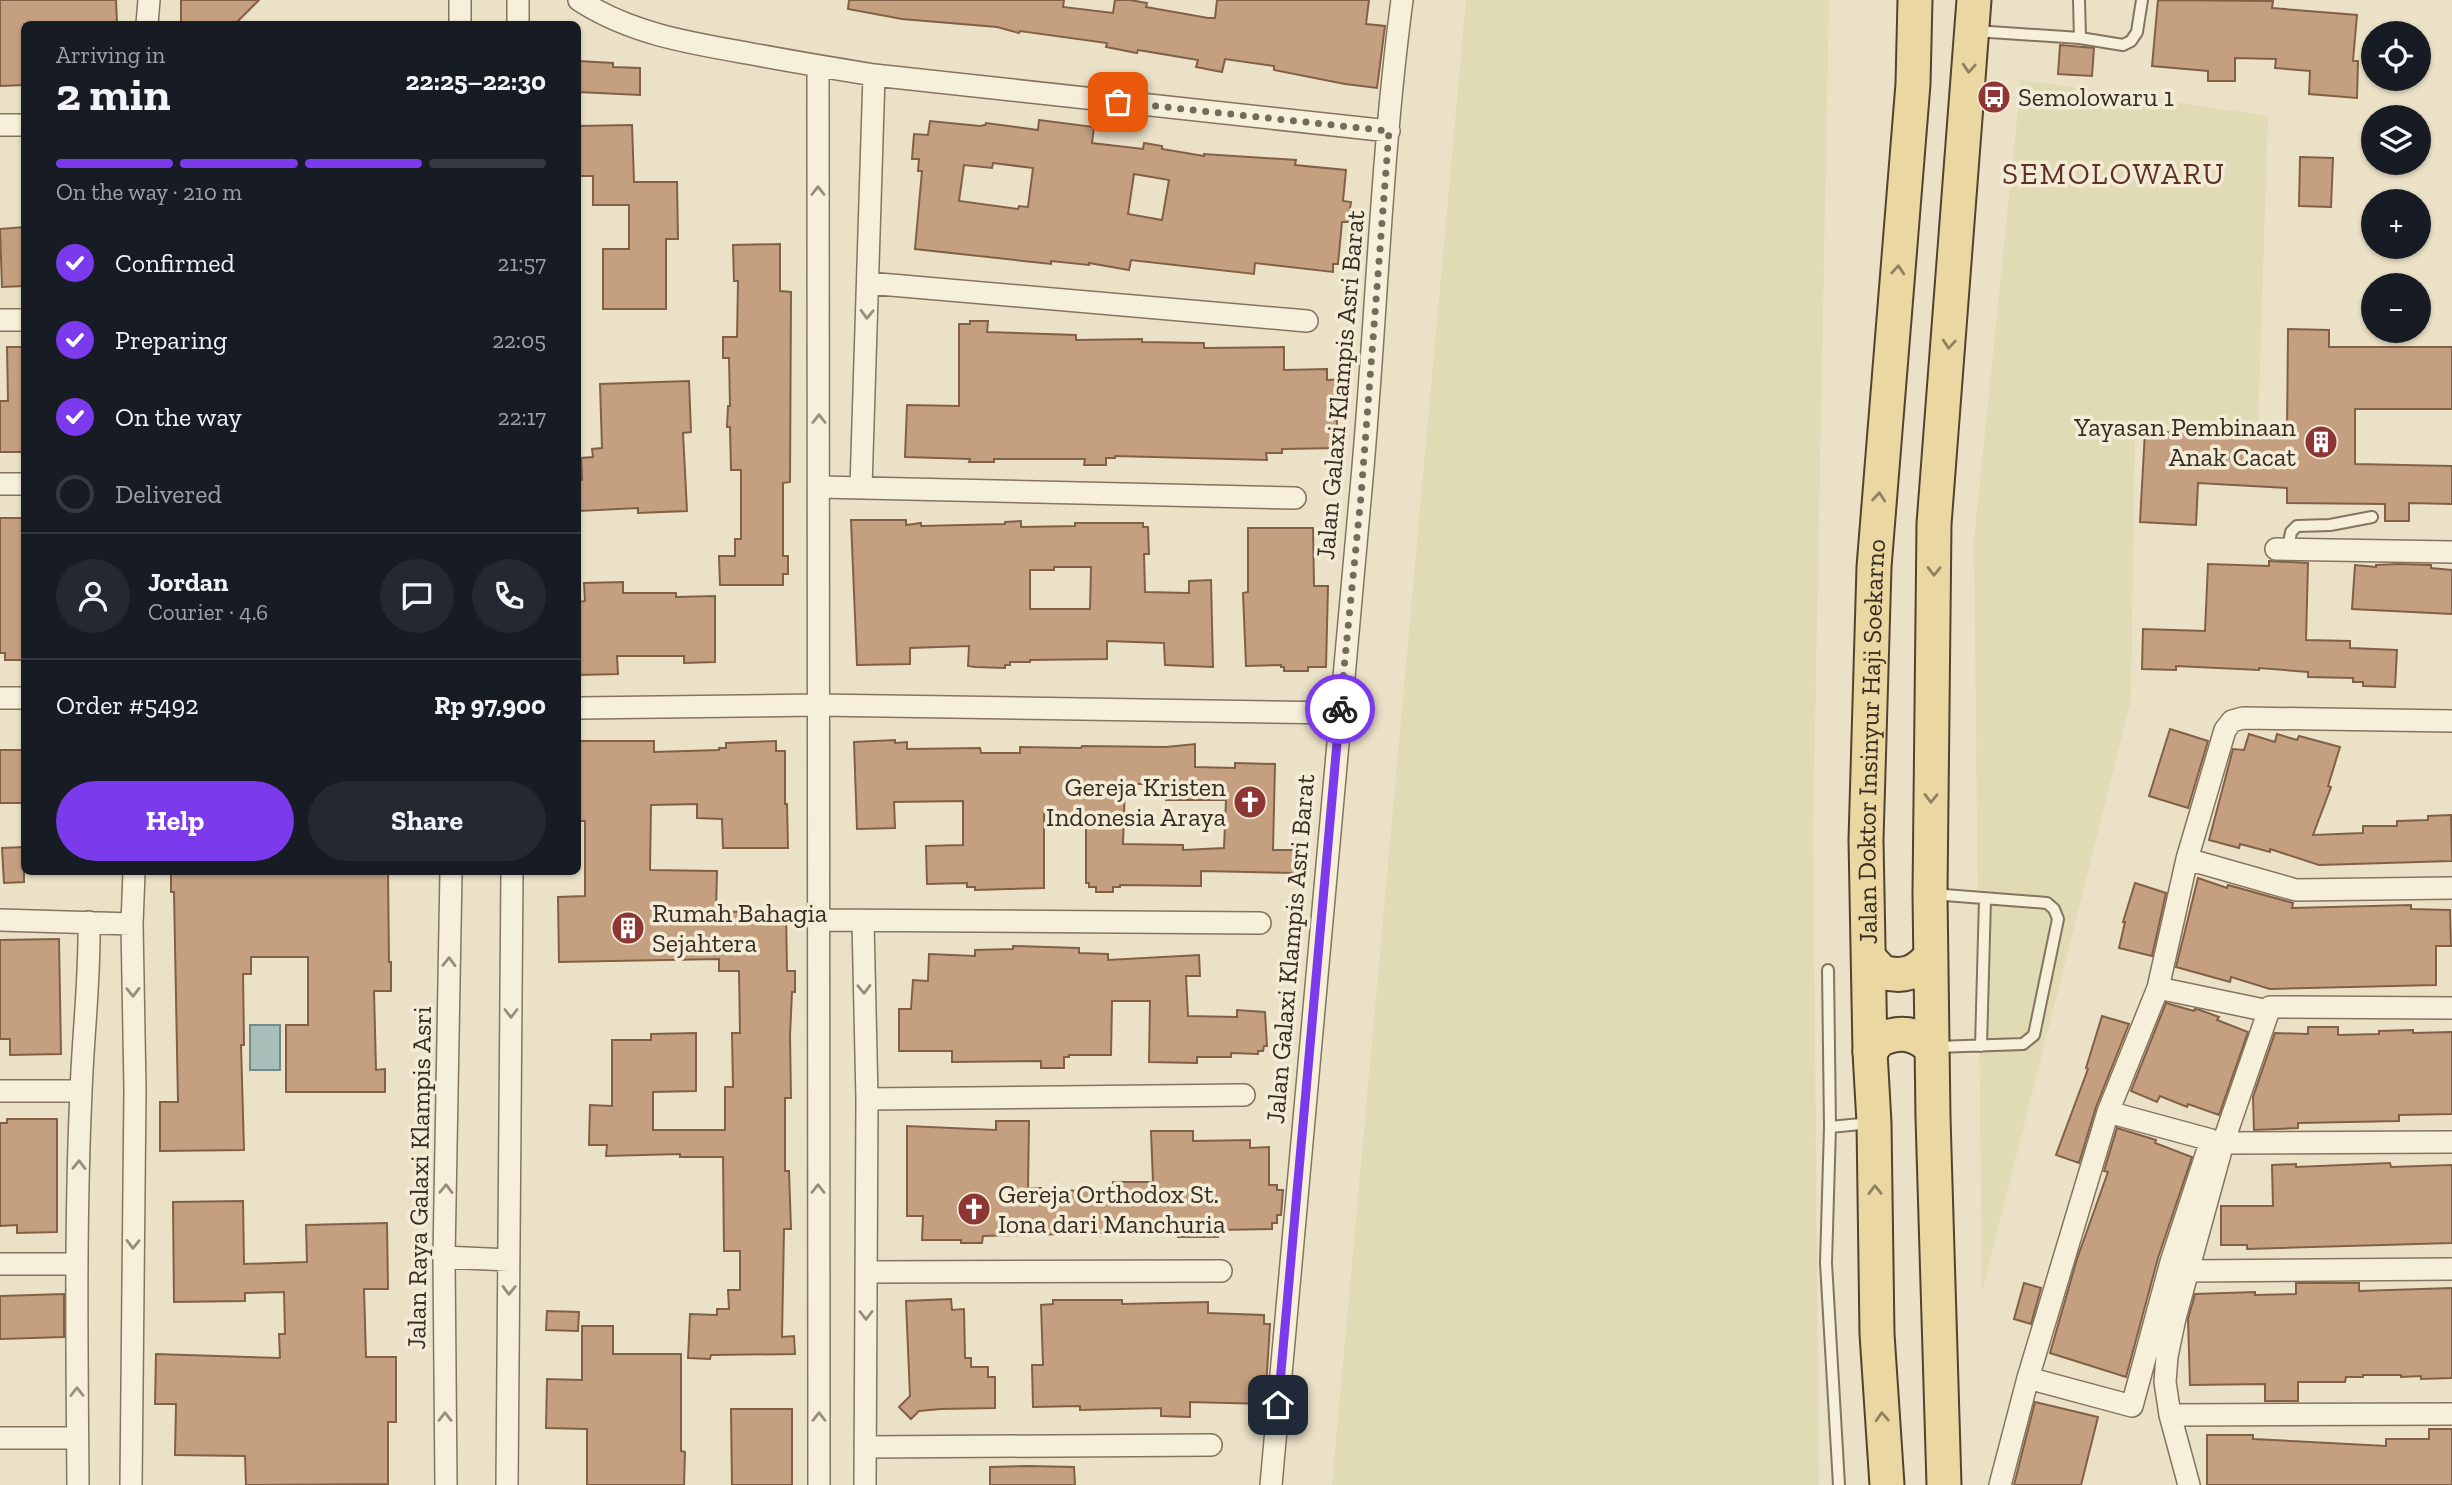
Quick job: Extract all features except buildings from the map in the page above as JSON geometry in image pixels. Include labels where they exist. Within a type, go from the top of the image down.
[{"type":"main road","name":"Jalan Doktor Insinyur Haji Soekarno","points":[[1887,1485],[1877,1334],[1866,840],[1874,567],[1913,84],[1915,0]]},
{"type":"main road","points":[[1944,1485],[1930,957],[1934,524],[1973,15]]},
{"type":"main road","points":[[1870,959],[1882,972],[1897,974],[1919,970],[1930,957]]},
{"type":"main road","points":[[1870,1052],[1880,1040],[1905,1034],[1920,1037],[1932,1048]]},
{"type":"street","points":[[148,21],[149,0]]},
{"type":"street","points":[[460,0],[460,21]]},
{"type":"street","points":[[518,21],[519,0]]},
{"type":"street","points":[[579,0],[595,11],[646,32],[818,66],[874,75],[1389,131]]},
{"type":"street","name":"Jalan Galaxi Klampis Asri Barat","points":[[1271,1485],[1311,1011],[1361,496],[1389,131],[1402,0]]},
{"type":"street","points":[[818,66],[819,1485]]},
{"type":"street","points":[[861,486],[874,75]]},
{"type":"street","points":[[0,125],[21,125]]},
{"type":"street","points":[[868,283],[1307,321]]},
{"type":"street","points":[[0,320],[21,320]]},
{"type":"street","points":[[0,484],[21,484]]},
{"type":"street","points":[[820,487],[1294,498]]},
{"type":"street","points":[[2282,549],[2452,552]]},
{"type":"street","points":[[0,698],[21,698]]},
{"type":"street","points":[[581,708],[818,705],[1339,713]]},
{"type":"street","points":[[2000,1485],[2028,1378],[2108,1112],[2158,988],[2187,859],[2225,730],[2232,721],[2243,718],[2452,721]]},
{"type":"street","points":[[2187,859],[2296,890],[2452,888]]},
{"type":"street","points":[[131,1485],[135,1089],[132,924],[134,875]]},
{"type":"street","name":"Jalan Raya Galaxi Klampis Asri","points":[[446,1485],[444,1257],[451,875]]},
{"type":"street","points":[[507,1485],[512,875]]},
{"type":"street","points":[[0,920],[132,924]]},
{"type":"street","points":[[818,920],[1260,923]]},
{"type":"street","points":[[863,921],[867,1098],[865,1485]]},
{"type":"street","points":[[78,1485],[77,1264],[80,1091],[90,956],[89,922]]},
{"type":"street","points":[[2158,988],[2265,1008],[2452,1008]]},
{"type":"street","points":[[2028,1378],[2132,1406],[2171,1262],[2265,1008]]},
{"type":"street","points":[[0,1091],[80,1091]]},
{"type":"street","points":[[867,1098],[1244,1095]]},
{"type":"street","points":[[2108,1112],[2217,1141],[2452,1142]]},
{"type":"street","points":[[2189,1485],[2170,1415],[2165,1382],[2167,1356],[2217,1141]]},
{"type":"street","points":[[444,1257],[509,1259]]},
{"type":"street","points":[[0,1264],[77,1264]]},
{"type":"street","points":[[2188,1271],[2452,1269]]},
{"type":"street","points":[[866,1272],[1221,1271]]},
{"type":"street","points":[[2170,1415],[2452,1414]]},
{"type":"street","points":[[0,1438],[78,1438]]},
{"type":"street","points":[[865,1447],[1211,1445]]},
{"type":"lane","points":[[2079,0],[2080,38]]},
{"type":"lane","points":[[1973,15],[2123,45],[2131,41],[2137,32],[2142,0]]},
{"type":"lane","points":[[2282,549],[2297,526],[2330,525],[2372,517]]},
{"type":"lane","points":[[1930,894],[2047,903],[2054,909],[2058,919],[2034,1035],[2023,1044],[1932,1048]]},
{"type":"lane","points":[[1981,1046],[1985,899]]},
{"type":"lane","points":[[1828,970],[1830,1127],[1826,1262],[1839,1485]]},
{"type":"lane","points":[[1830,1127],[1874,1123]]},
{"type":"shaded area","points":[[1466,0],[1829,0],[1813,830],[1819,1485],[1332,1485]]},
{"type":"shaded area","points":[[2021,80],[2268,116],[2258,428],[2135,423],[2131,699],[1982,1293],[1974,540]]},
{"type":"water","points":[[250,1025],[280,1025],[280,1070],[250,1070]]},
{"type":"way so far","points":[[1118,102],[1389,131],[1361,496],[1340,709]]},
{"type":"place","name":"Semolowaru 1","points":[[1994,97]]},
{"type":"place","name":"Yayasan Pembinaan Anak Cacat","points":[[2321,442]]},
{"type":"place","name":"Gereja Kristen Indonesia Araya","points":[[1250,802]]},
{"type":"place","name":"Rumah Bahagia Sejahtera","points":[[628,928]]},
{"type":"place","name":"Gereja Orthodox St. Iona dari Manchuria","points":[[974,1209]]},
{"type":"district","name":"SEMOLOWARU","points":[[2114,174]]},
{"type":"route","points":[[1278,1405],[1340,709]]}]
